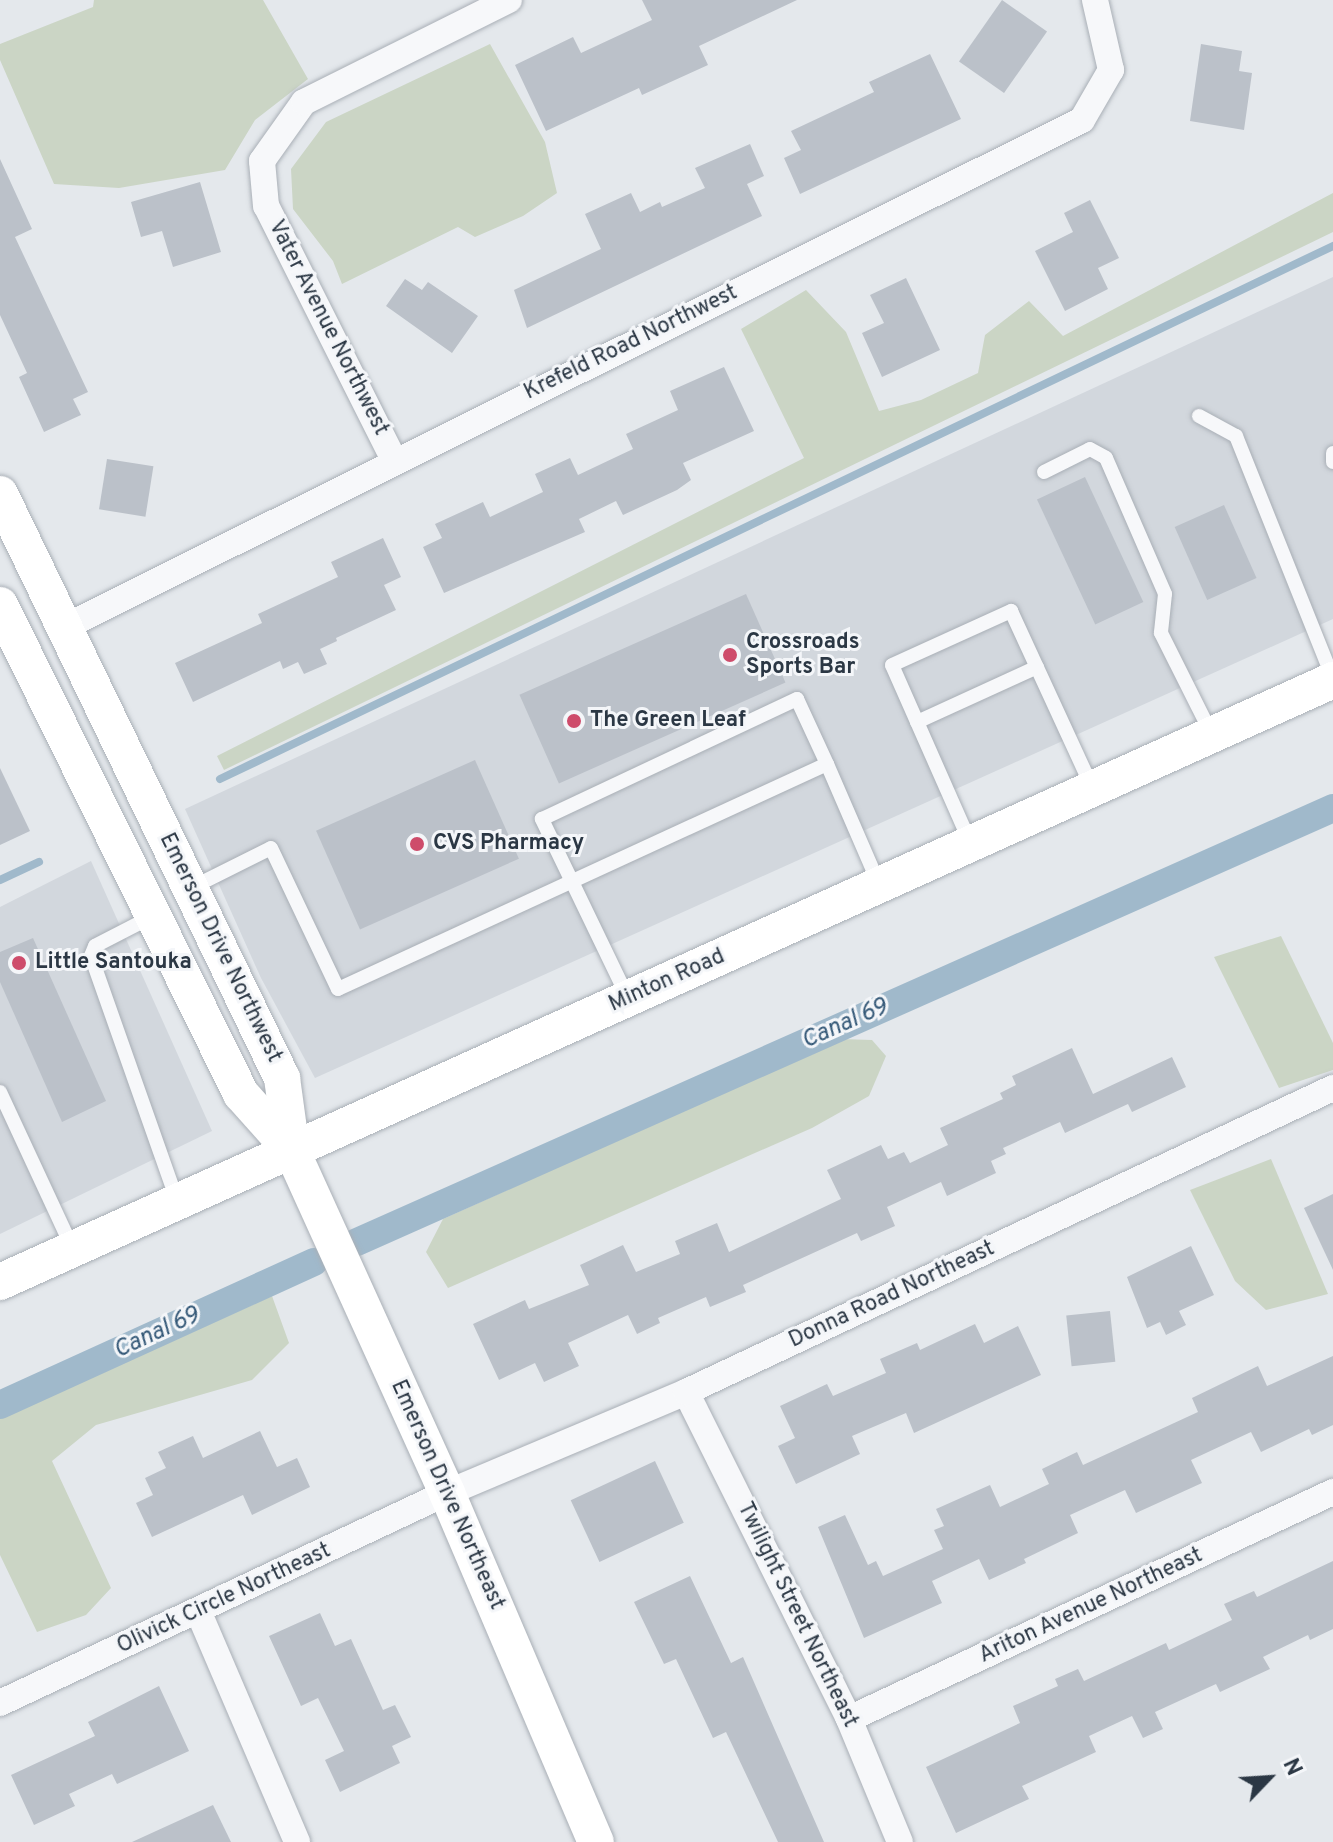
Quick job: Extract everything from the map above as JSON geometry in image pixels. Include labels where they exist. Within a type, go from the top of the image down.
[{"type":"street","name":"Vater Avenue Northwest","points":[[394,460],[266,206],[262,161],[304,102],[509,0]]},
{"type":"street","name":"Krefeld Road Northwest","points":[[65,627],[394,460],[1082,120],[1111,70],[1095,0]]},
{"type":"street","name":"Emerson Drive Northwest","points":[[0,494],[282,1078],[292,1151]]},
{"type":"street","name":"Emerson Drive Northwest","points":[[0,605],[241,1094],[292,1151]]},
{"type":"street","name":"Minton Road","points":[[0,1282],[1333,679]]},
{"type":"street","name":"Donna Road Northeast","points":[[447,1493],[686,1392],[1333,1088]]},
{"type":"street","name":"Emerson Drive Northeast","points":[[292,1151],[447,1493],[596,1842]]},
{"type":"street","name":"Twilight Street Northeast","points":[[686,1392],[849,1719],[900,1842]]},
{"type":"street","name":"Ariton Avenue Northeast","points":[[849,1719],[1333,1492]]},
{"type":"street","name":"Olivick Circle Northeast","points":[[0,1703],[199,1613],[447,1493]]},
{"type":"street","points":[[199,1613],[297,1842]]},
{"type":"lane","points":[[1199,416],[1236,436],[1333,679]]},
{"type":"lane","points":[[1044,472],[1090,449],[1106,458],[1165,594],[1161,633],[1211,733]]},
{"type":"lane","points":[[1333,453],[1333,462]]},
{"type":"lane","points":[[971,842],[892,665],[1011,611],[1092,788]]},
{"type":"lane","points":[[917,722],[1037,667]]},
{"type":"lane","points":[[628,999],[542,819],[797,699],[879,884]]},
{"type":"lane","points":[[191,888],[271,848],[338,989],[827,764]]},
{"type":"lane","points":[[153,916],[95,946],[91,956],[178,1203]]},
{"type":"lane","points":[[0,1092],[73,1249]]},
{"type":"shaded area","points":[[1333,277],[1333,619],[315,1078],[261,978],[185,809]]},
{"type":"shaded area","points":[[91,861],[212,1131],[0,1234],[0,907]]},
{"type":"green space","points":[[94,0],[263,0],[308,79],[255,120],[225,170],[119,188],[54,184],[0,60],[0,44],[93,7]]},
{"type":"green space","points":[[490,44],[545,142],[557,193],[523,216],[475,237],[458,227],[342,284],[333,261],[293,209],[291,169],[326,122]]},
{"type":"green space","points":[[1333,193],[1333,232],[224,770],[217,756],[804,458],[741,329],[806,290],[846,332],[879,411],[921,400],[978,373],[985,335],[1029,301],[1063,336]]},
{"type":"green space","points":[[1281,936],[1333,1043],[1333,1070],[1279,1088],[1214,957]]},
{"type":"green space","points":[[841,1039],[872,1040],[886,1056],[869,1096],[812,1128],[448,1288],[426,1252],[443,1219]]},
{"type":"green space","points":[[1271,1159],[1328,1294],[1266,1310],[1235,1281],[1190,1190]]},
{"type":"green space","points":[[272,1296],[289,1343],[252,1380],[96,1425],[52,1461],[111,1588],[86,1615],[37,1632],[0,1555],[0,1418]]},
{"type":"building","points":[[642,0],[797,0],[699,46],[708,65],[642,95],[639,88],[546,131],[515,65],[573,37],[581,53],[652,20]]},
{"type":"building","points":[[1002,0],[1047,32],[1004,93],[959,61]]},
{"type":"building","points":[[1201,44],[1242,51],[1239,71],[1252,73],[1244,130],[1190,121]]},
{"type":"building","points":[[930,54],[961,119],[800,194],[784,158],[801,150],[791,131],[874,92],[869,82]]},
{"type":"building","points":[[750,144],[764,176],[747,184],[762,216],[527,328],[514,290],[601,249],[585,214],[631,193],[640,212],[660,202],[662,207],[705,188],[695,168]]},
{"type":"building","points":[[0,159],[32,229],[15,237],[88,392],[73,399],[81,415],[44,432],[19,377],[27,373],[0,315]]},
{"type":"building","points":[[200,182],[221,252],[173,267],[162,231],[141,237],[131,202]]},
{"type":"building","points":[[1090,200],[1119,258],[1098,268],[1108,289],[1065,311],[1035,251],[1073,232],[1064,213]]},
{"type":"building","points":[[906,278],[940,350],[882,377],[862,333],[884,323],[870,295]]},
{"type":"building","points":[[405,279],[422,290],[428,282],[478,316],[452,353],[386,306]]},
{"type":"building","points":[[724,367],[754,431],[683,463],[691,480],[677,490],[623,515],[616,501],[579,519],[585,532],[444,593],[423,547],[442,538],[435,524],[483,502],[490,517],[543,492],[535,474],[570,458],[578,475],[633,449],[626,434],[678,410],[670,391]]},
{"type":"building","points":[[107,459],[153,466],[145,517],[99,509]]},
{"type":"building","points":[[1085,477],[1143,602],[1095,624],[1037,499]]},
{"type":"building","points":[[1224,505],[1257,578],[1207,600],[1175,527]]},
{"type":"building","points":[[383,538],[401,577],[384,585],[396,610],[336,638],[337,641],[320,649],[327,664],[304,674],[298,662],[283,669],[280,661],[193,702],[175,663],[262,623],[258,614],[338,577],[331,562]]},
{"type":"building","points":[[746,594],[785,683],[559,783],[519,695]]},
{"type":"building","name":"CVS Pharmacy","points":[[475,760],[519,859],[360,929],[316,831]]},
{"type":"building","points":[[0,768],[30,831],[0,845]]},
{"type":"building","points":[[33,938],[106,1101],[62,1122],[0,982],[0,952]]},
{"type":"building","points":[[1072,1048],[1093,1094],[1172,1057],[1186,1087],[1132,1112],[1128,1104],[1065,1133],[1060,1122],[1003,1148],[1006,1154],[991,1161],[996,1173],[947,1196],[941,1182],[887,1207],[895,1226],[861,1241],[857,1233],[743,1285],[746,1292],[710,1307],[706,1297],[658,1318],[660,1323],[637,1334],[628,1315],[568,1343],[579,1366],[544,1382],[535,1363],[499,1380],[473,1324],[525,1300],[529,1309],[589,1285],[580,1265],[623,1245],[636,1272],[680,1254],[675,1241],[717,1223],[729,1252],[841,1199],[827,1170],[881,1145],[888,1159],[904,1152],[910,1163],[948,1145],[940,1128],[1003,1099],[1000,1093],[1016,1085],[1012,1076]]},
{"type":"building","points":[[1333,1194],[1333,1270],[1304,1208]]},
{"type":"building","points":[[1191,1246],[1214,1295],[1179,1311],[1186,1325],[1166,1335],[1160,1322],[1147,1328],[1127,1277]]},
{"type":"building","points":[[1110,1311],[1115,1362],[1072,1366],[1066,1316]]},
{"type":"building","points":[[975,1324],[984,1343],[1018,1326],[1041,1375],[914,1433],[906,1413],[852,1436],[860,1454],[796,1484],[778,1446],[795,1438],[780,1406],[827,1384],[833,1396],[886,1373],[880,1359],[917,1343],[920,1350]]},
{"type":"building","points":[[1333,1356],[1333,1425],[1312,1435],[1309,1429],[1261,1452],[1251,1432],[1191,1460],[1202,1483],[1136,1513],[1125,1490],[1070,1515],[1078,1533],[989,1580],[979,1559],[932,1581],[942,1603],[864,1638],[818,1527],[845,1515],[868,1565],[876,1561],[883,1576],[943,1549],[934,1530],[944,1526],[936,1509],[990,1485],[1000,1507],[1049,1484],[1042,1469],[1077,1452],[1083,1465],[1198,1412],[1192,1398],[1258,1366],[1267,1386]]},
{"type":"building","points":[[260,1431],[277,1467],[297,1458],[310,1487],[252,1515],[243,1495],[152,1537],[136,1503],[153,1495],[145,1478],[166,1468],[158,1452],[193,1436],[203,1458]]},
{"type":"building","points":[[655,1461],[684,1523],[599,1562],[571,1500]]},
{"type":"building","points":[[1333,1561],[1333,1629],[1310,1640],[1308,1635],[1263,1657],[1270,1669],[1220,1692],[1216,1684],[1155,1712],[1163,1729],[1143,1738],[1132,1716],[1089,1736],[1096,1752],[1022,1786],[1029,1799],[956,1833],[926,1767],[1020,1723],[1013,1706],[1058,1686],[1055,1679],[1078,1669],[1084,1681],[1166,1643],[1169,1650],[1232,1620],[1224,1604],[1254,1591],[1257,1597]]},
{"type":"building","points":[[690,1576],[731,1663],[743,1657],[824,1842],[778,1842],[726,1732],[713,1738],[676,1659],[664,1664],[634,1602]]},
{"type":"building","points":[[320,1613],[335,1646],[351,1639],[383,1710],[395,1705],[411,1737],[392,1746],[400,1763],[340,1792],[325,1760],[344,1751],[318,1698],[301,1706],[269,1636]]},
{"type":"building","points":[[159,1686],[189,1751],[117,1784],[112,1774],[69,1794],[75,1806],[34,1825],[11,1775],[95,1736],[88,1722]]},
{"type":"building","points":[[213,1805],[231,1842],[132,1842]]},
{"type":"waterway","points":[[220,779],[1333,246]]},
{"type":"waterway","name":"Canal 69","points":[[357,1242],[1333,808]]},
{"type":"waterway","points":[[0,880],[39,862]]},
{"type":"waterway","name":"Canal 69","points":[[0,1405],[314,1262]]},
{"type":"place","name":"Crossroads Sports Bar","points":[[730,655]]},
{"type":"place","name":"The Green Leaf","points":[[574,721]]},
{"type":"place","name":"CVS Pharmacy","points":[[417,844]]},
{"type":"place","name":"Little Santouka","points":[[19,963]]}]
